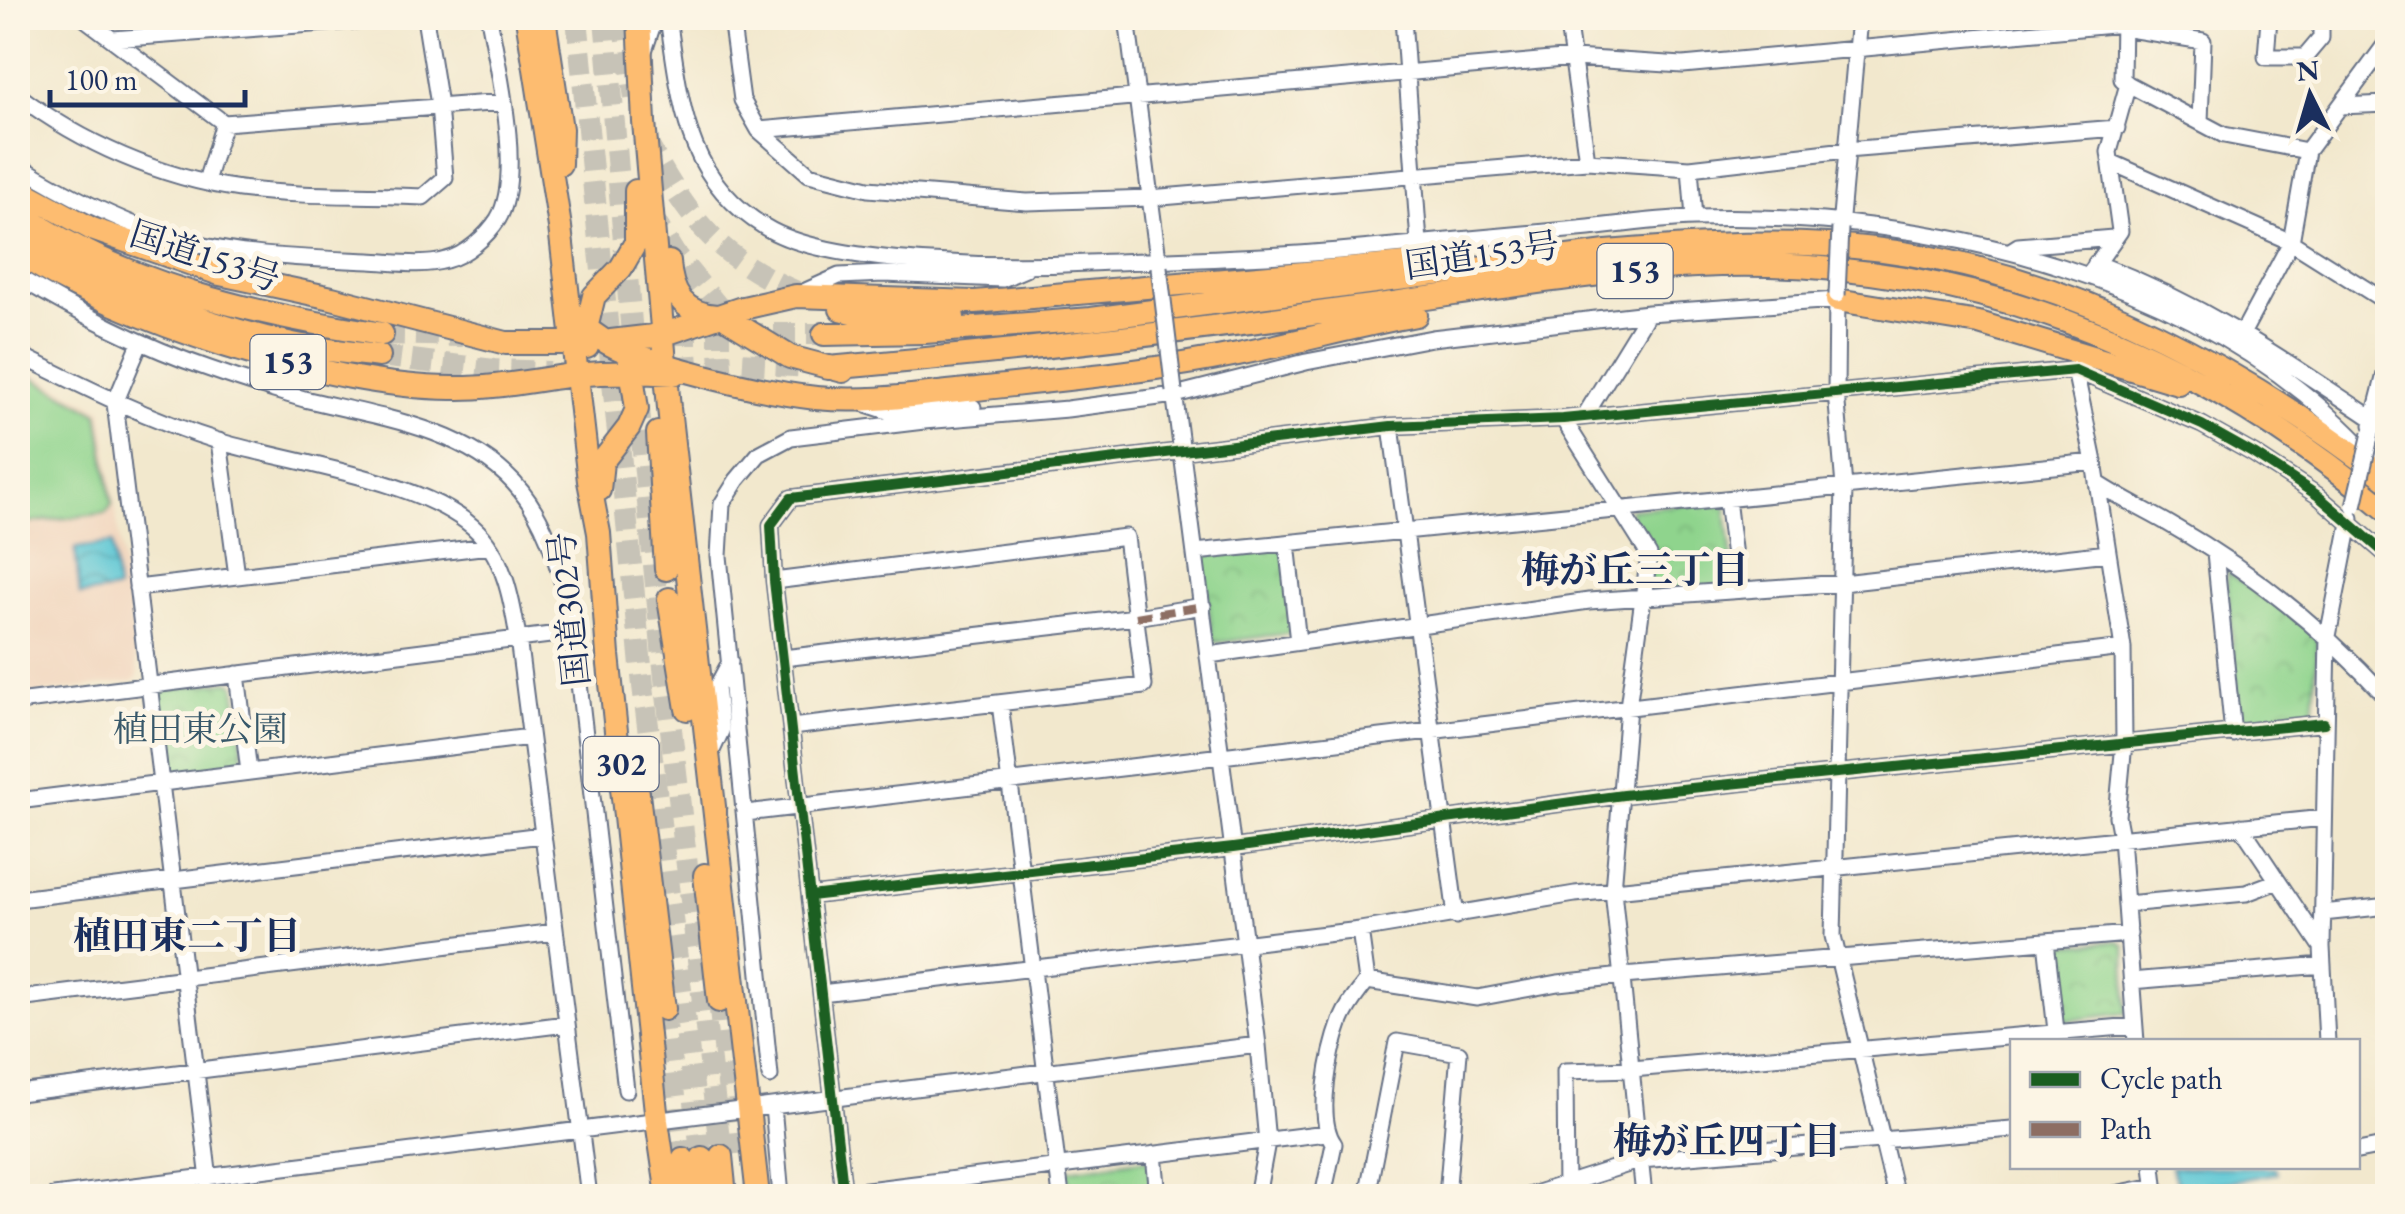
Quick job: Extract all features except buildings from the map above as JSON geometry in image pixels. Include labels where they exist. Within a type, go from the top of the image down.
[{"type":"highway","name":"国道302号","points":[[526,18],[570,311],[586,340],[577,375],[599,533],[652,1121],[710,1155],[758,1196]]},
{"type":"highway","points":[[544,18],[561,129],[560,228]]},
{"type":"highway","name":"国道302号","points":[[639,18],[666,382],[748,1109],[710,1155],[668,1196]]},
{"type":"highway","name":"302","points":[[586,340],[594,296],[621,268],[636,242],[634,111],[643,60]]},
{"type":"highway","name":"302","points":[[644,122],[657,154],[673,291],[688,309],[723,317]]},
{"type":"highway","name":"153","points":[[18,189],[92,229],[220,274],[332,298],[506,344],[662,335],[796,296],[975,302],[1468,258],[1532,260]]},
{"type":"highway","name":"国道153号","points":[[18,212],[108,261],[161,282],[228,305],[380,345],[289,344],[238,330],[100,278],[18,235]]},
{"type":"highway","name":"国道153号","points":[[824,334],[924,332],[1091,319],[1532,260],[1684,246],[1827,245],[1974,268],[2084,301],[2165,336],[2292,408],[2388,477]]},
{"type":"highway","name":"153","points":[[18,254],[89,292],[184,331],[302,366],[378,383],[454,388],[577,375],[634,363]]},
{"type":"highway","name":"国道153号","points":[[828,368],[1035,350],[1596,273],[1701,266],[1842,268],[1934,283],[2086,326],[2230,397],[2281,429],[2388,511]]},
{"type":"highway","name":"153","points":[[586,340],[666,382],[707,377],[808,397],[912,397],[1237,354],[1482,302],[1540,283]]},
{"type":"highway","points":[[837,308],[889,315],[992,317],[1250,292],[1299,293]]},
{"type":"highway","points":[[1837,298],[1979,323],[2230,397]]},
{"type":"highway","points":[[723,317],[790,357],[828,369],[891,378],[1378,322]]},
{"type":"highway","points":[[634,363],[662,335]]},
{"type":"highway","name":"302","points":[[599,533],[602,462],[629,427],[637,408],[634,363]]},
{"type":"highway","points":[[666,382],[658,428],[666,569]]},
{"type":"highway","points":[[669,596],[673,641],[685,694],[719,1000]]},
{"type":"highway","points":[[613,698],[628,734],[642,804],[664,1008]]},
{"type":"highway","points":[[688,1196],[710,1155]]},
{"type":"highway","points":[[706,1196],[710,1155]]},
{"type":"highway","points":[[710,1155],[725,1196]]},
{"type":"highway","points":[[710,1155],[740,1196]]},
{"type":"street","points":[[84,18],[224,123],[504,102]]},
{"type":"street","points":[[113,39],[392,18]]},
{"type":"street","points":[[18,95],[96,144],[171,172],[238,189],[423,196],[445,178],[440,105],[426,18]]},
{"type":"street","points":[[18,165],[98,210],[163,235],[228,252],[414,263],[447,260],[482,239],[500,216],[510,183],[504,102],[490,18]]},
{"type":"street","points":[[643,60],[655,18]]},
{"type":"street","points":[[668,18],[684,117],[704,169],[728,198],[762,226],[806,244],[874,256],[1031,266],[1158,264],[1694,218],[1841,225],[2010,252],[2157,288],[2243,332],[2377,428]]},
{"type":"street","points":[[830,18],[731,22],[742,100],[759,130],[809,174],[868,189],[1028,202],[1150,198],[1587,160],[1690,168],[1846,150],[2117,128]]},
{"type":"street","points":[[1127,18],[1258,1045],[1267,1142],[1257,1196]]},
{"type":"street","points":[[1404,18],[1419,243]]},
{"type":"street","points":[[1567,18],[1587,160]]},
{"type":"street","points":[[1859,18],[1837,298],[1836,392],[1844,488],[1833,936],[1896,1196]]},
{"type":"street","points":[[1997,35],[1998,18]]},
{"type":"street","points":[[2268,18],[2266,57],[2305,57],[2321,38],[2322,18]]},
{"type":"street","points":[[759,130],[1574,58],[1683,66],[2123,23],[2203,41],[2200,122]]},
{"type":"street","points":[[2123,23],[2122,79],[2128,84],[2224,135],[2307,151]]},
{"type":"street","points":[[2243,332],[2290,242],[2307,151],[2388,40]]},
{"type":"street","points":[[2092,269],[2120,231],[2110,152],[2128,84]]},
{"type":"street","points":[[2340,106],[2388,104]]},
{"type":"street","points":[[206,181],[224,123]]},
{"type":"street","points":[[2113,163],[2290,242],[2388,303]]},
{"type":"street","points":[[1690,168],[1694,218]]},
{"type":"street","points":[[2010,252],[2018,246],[2113,238]]},
{"type":"street","points":[[796,296],[840,276],[1002,279],[1031,266]]},
{"type":"street","points":[[2092,269],[2214,334],[2302,390],[2345,428],[2388,477]]},
{"type":"street","points":[[18,277],[80,314],[208,369],[300,398],[380,417],[472,449],[513,482],[542,523],[554,551],[574,632],[626,1090]]},
{"type":"street","points":[[770,1076],[718,556],[722,504],[736,480],[759,454],[791,437],[1174,393],[1432,338],[1648,313],[1837,298]]},
{"type":"street","points":[[1584,417],[1648,313]]},
{"type":"street","points":[[140,343],[115,403],[210,1196]]},
{"type":"street","points":[[18,354],[115,403],[219,442],[417,494],[475,528],[488,546],[502,569],[518,638],[590,1196]]},
{"type":"street","points":[[2328,1039],[2322,947],[2328,636],[2352,515],[2377,428],[2388,362]]},
{"type":"street","points":[[1566,1190],[1565,1071],[2056,1032],[2135,1034],[2117,816],[2124,743],[2122,648],[2094,462],[2074,370]]},
{"type":"street","points":[[1326,1133],[844,1195],[774,581],[771,525],[791,498],[1391,426],[1563,419],[2074,370],[2202,425],[2352,515],[2388,556]]},
{"type":"street","points":[[853,399],[890,412],[973,407],[996,416]]},
{"type":"street","points":[[1563,419],[1648,555],[1628,707],[1614,890],[1644,1196]]},
{"type":"street","points":[[1391,426],[1456,916]]},
{"type":"street","points":[[219,442],[237,576]]},
{"type":"street","points":[[1196,552],[2094,462]]},
{"type":"street","points":[[2097,484],[2265,586],[2328,636],[2388,699]]},
{"type":"street","points":[[1727,499],[1738,590]]},
{"type":"street","points":[[774,581],[1126,537],[1144,686],[791,727]]},
{"type":"street","points":[[1286,543],[1298,642]]},
{"type":"street","points":[[137,588],[488,546]]},
{"type":"street","points":[[1209,655],[1644,596],[1842,583],[2108,553]]},
{"type":"street","points":[[2215,553],[2233,734]]},
{"type":"street","points":[[783,658],[1136,618],[1203,606]]},
{"type":"street","points":[[18,702],[574,632]]},
{"type":"street","points":[[746,813],[2122,648]]},
{"type":"street","points":[[707,760],[721,732],[716,688],[730,662]]},
{"type":"street","points":[[237,674],[249,772]]},
{"type":"street","points":[[1000,703],[1061,1196]]},
{"type":"street","points":[[810,896],[1233,848],[1622,795],[2324,723]]},
{"type":"street","points":[[18,801],[530,737]]},
{"type":"street","points":[[821,992],[1360,930],[1614,890],[2324,818]]},
{"type":"street","points":[[2240,826],[2322,947]]},
{"type":"street","points":[[18,899],[542,835]]},
{"type":"street","points":[[2126,904],[2246,892],[2275,882]]},
{"type":"street","points":[[2323,913],[2388,906]]},
{"type":"street","points":[[1324,1196],[1334,1144],[1326,1133],[1324,1102],[1340,1022],[1367,981],[1360,930]]},
{"type":"street","points":[[18,999],[554,932]]},
{"type":"street","points":[[1367,981],[1477,998],[1622,976],[2129,934]]},
{"type":"street","points":[[2046,941],[2056,1032]]},
{"type":"street","points":[[2132,981],[2323,965]]},
{"type":"street","points":[[18,1093],[566,1024]]},
{"type":"street","points":[[1367,1196],[1397,1042],[1459,1053],[1447,1196]]},
{"type":"street","points":[[54,1196],[1258,1045]]},
{"type":"street","points":[[772,1106],[781,1196]]},
{"type":"street","points":[[652,1121],[657,1196]]},
{"type":"street","points":[[1528,1196],[1566,1190],[1641,1160],[2010,1128]]},
{"type":"street","points":[[2360,1151],[2388,1145]]},
{"type":"street","points":[[1154,1154],[1158,1196]]},
{"type":"street","points":[[2105,1196],[2156,1191]]},
{"type":"shaded area","points":[[18,366],[102,410],[138,676],[133,681],[18,696]]},
{"type":"green space","points":[[18,370],[98,413],[112,504],[106,513],[18,524]]},
{"type":"green space","points":[[1725,501],[1735,586],[1653,591],[1629,509]]},
{"type":"green space","points":[[1284,545],[1294,633],[1213,643],[1202,555]]},
{"type":"green space","points":[[2226,571],[2318,634],[2313,717],[2240,723]]},
{"type":"green space","name":"植田東公園","points":[[229,681],[235,685],[244,764],[240,770],[171,778],[166,774],[157,695],[160,690]]},
{"type":"green space","points":[[2119,941],[2125,946],[2127,1013],[2057,1022],[2051,951],[2058,945]]},
{"type":"green space","points":[[1149,1159],[1153,1196],[1071,1196],[1067,1170]]},
{"type":"water","points":[[112,543],[117,590],[80,595],[75,548]]},
{"type":"water","points":[[2172,1169],[2276,1169],[2277,1173],[2182,1188],[2178,1195]]},
{"type":"tunnel","points":[[577,18],[643,686],[702,1158]]},
{"type":"tunnel","points":[[605,18],[634,358]]},
{"type":"tunnel","points":[[624,18],[635,98]]},
{"type":"tunnel","points":[[645,139],[678,194],[711,237],[753,270],[811,298]]},
{"type":"tunnel","points":[[650,213],[674,253],[728,319]]},
{"type":"tunnel","points":[[382,334],[463,336]]},
{"type":"tunnel","points":[[675,334],[824,334]]},
{"type":"tunnel","points":[[379,356],[494,370],[550,372]]},
{"type":"tunnel","points":[[677,367],[740,363],[809,367]]},
{"type":"tunnel","points":[[638,400],[665,678],[721,1156]]},
{"type":"tunnel","points":[[719,1001],[736,1157]]},
{"type":"tunnel","points":[[664,1009],[683,1159]]},
{"type":"marked path","points":[[1136,617],[1203,606]]},
{"type":"cycle path","points":[[844,1196],[774,581],[771,525],[791,498],[1391,426],[1563,419],[2075,370],[2202,425],[2254,454],[2317,495],[2388,556]]},
{"type":"cycle path","points":[[810,896],[1233,848],[1623,795],[2324,723]]},
{"type":"district","name":"梅が丘三丁目","points":[[1635,570]]},
{"type":"district","name":"植田東二丁目","points":[[187,936]]},
{"type":"district","name":"梅が丘四丁目","points":[[1727,1141]]}]
